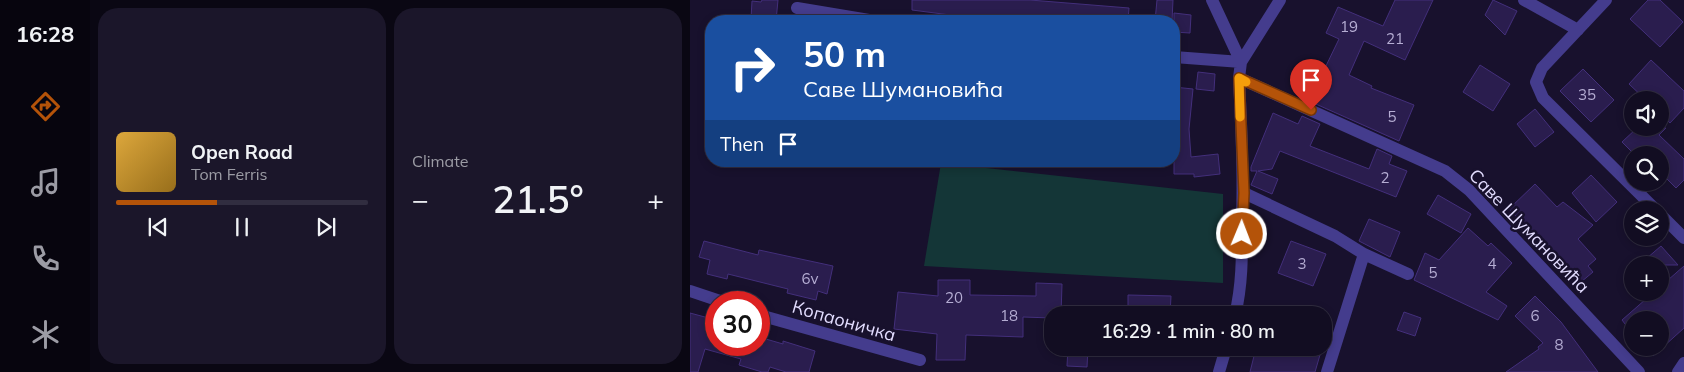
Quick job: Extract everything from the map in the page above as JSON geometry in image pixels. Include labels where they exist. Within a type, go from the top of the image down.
[{"type":"street","points":[[1212,0],[1241,62]]},
{"type":"street","points":[[1237,306],[1242,271],[1244,193],[1239,78],[1241,62],[1280,0]]},
{"type":"street","points":[[1524,0],[1578,30]]},
{"type":"street","points":[[1606,0],[1542,68],[1536,82],[1543,98],[1647,201]]},
{"type":"street","points":[[797,8],[839,15]]},
{"type":"street","points":[[1180,57],[1241,62]]},
{"type":"street","name":"Саве Шумановића","points":[[1239,78],[1419,159],[1451,176],[1468,190],[1522,245],[1639,372]]},
{"type":"street","points":[[1244,193],[1335,236],[1364,254],[1408,274]]},
{"type":"street","points":[[1669,223],[1684,238]]},
{"type":"street","points":[[1327,372],[1364,254]]},
{"type":"street","points":[[690,291],[705,296]]},
{"type":"street","name":"Копаоничка","points":[[770,318],[920,360]]},
{"type":"street","points":[[1219,372],[1224,356]]},
{"type":"street","points":[[1678,372],[1684,363]]},
{"type":"green space","points":[[940,167],[977,167],[1223,194],[1223,283],[924,266]]},
{"type":"building","points":[[762,0],[778,0],[777,15],[751,15],[752,1],[761,2]]},
{"type":"building","points":[[912,0],[1030,0],[1129,8],[1128,15],[950,15],[912,10]]},
{"type":"building","points":[[1157,0],[1173,0],[1172,15],[1156,15]]},
{"type":"building","points":[[1395,0],[1433,0],[1405,60],[1364,41],[1349,75],[1372,86],[1371,88],[1414,105],[1399,141],[1309,101],[1339,39],[1326,33],[1338,7],[1383,26]]},
{"type":"building","points":[[1493,0],[1517,11],[1505,35],[1485,15]]},
{"type":"building","points":[[1648,0],[1660,0],[1683,22],[1660,47],[1630,19]]},
{"type":"building","points":[[1174,13],[1191,15],[1190,33],[1180,32],[1180,15],[1174,15]]},
{"type":"building","points":[[1651,60],[1684,91],[1684,108],[1670,123],[1669,91],[1636,91],[1629,84]]},
{"type":"building","points":[[1480,65],[1510,84],[1493,111],[1463,92]]},
{"type":"building","points":[[1583,69],[1614,100],[1591,122],[1560,91]]},
{"type":"building","points":[[1198,72],[1215,74],[1214,91],[1196,89]]},
{"type":"building","points":[[1180,88],[1193,89],[1189,129],[1191,157],[1218,154],[1220,174],[1194,177],[1194,174],[1174,174],[1174,167],[1180,167]]},
{"type":"building","points":[[1535,109],[1554,132],[1535,147],[1517,124]]},
{"type":"building","points":[[1273,113],[1298,124],[1302,116],[1320,124],[1310,146],[1369,169],[1377,149],[1392,156],[1389,164],[1407,171],[1396,197],[1280,151],[1272,169],[1258,171],[1278,179],[1272,194],[1251,185],[1257,171],[1251,171],[1251,167]]},
{"type":"building","points":[[1628,136],[1660,136],[1684,159],[1684,180],[1676,188],[1669,181],[1669,146],[1626,146],[1622,142]]},
{"type":"building","points":[[1591,175],[1617,202],[1596,222],[1572,193]]},
{"type":"building","points":[[1535,184],[1557,207],[1563,202],[1593,225],[1578,239],[1596,259],[1588,266],[1593,272],[1575,287],[1551,259],[1554,256],[1509,209]]},
{"type":"building","points":[[1438,195],[1471,214],[1461,233],[1427,214]]},
{"type":"building","points":[[1369,219],[1400,232],[1390,257],[1359,241]]},
{"type":"building","points":[[1468,228],[1488,246],[1491,243],[1512,263],[1486,292],[1507,306],[1498,320],[1414,280],[1425,253],[1439,260]]},
{"type":"building","points":[[704,241],[758,255],[759,250],[833,266],[827,294],[818,291],[816,300],[787,293],[788,289],[728,274],[727,279],[707,274],[710,260],[699,257]]},
{"type":"building","points":[[1291,241],[1326,254],[1313,286],[1278,273]]},
{"type":"building","points":[[1661,246],[1678,265],[1669,265],[1669,256],[1649,256]]},
{"type":"building","points":[[1684,266],[1684,328],[1669,342],[1669,311],[1632,311],[1644,301],[1669,301],[1669,279]]},
{"type":"building","points":[[938,280],[970,280],[970,295],[1036,296],[1036,283],[1062,284],[1061,306],[1044,306],[1044,318],[1023,317],[1023,337],[966,335],[965,360],[936,360],[937,334],[894,329],[898,292],[938,296]]},
{"type":"building","points":[[1128,295],[1171,296],[1170,306],[1128,306]]},
{"type":"building","points":[[1535,296],[1561,322],[1598,372],[1506,372],[1539,349],[1538,347],[1543,343],[1515,316]]},
{"type":"building","points":[[1404,312],[1421,318],[1415,336],[1397,330]]},
{"type":"building","points":[[690,313],[705,317],[705,349],[698,372],[690,372]]},
{"type":"building","points":[[770,340],[783,344],[783,341],[815,351],[809,372],[786,372],[770,367],[768,372],[762,372],[739,365],[741,359],[730,356],[770,356]]},
{"type":"building","points":[[1068,356],[1088,356],[1087,367],[1067,366]]},
{"type":"building","points":[[1254,356],[1320,356],[1315,372],[1250,372]]},
{"type":"slow traffic","points":[[1240,117],[1239,78],[1246,82]]},
{"type":"route","points":[[1242,234],[1244,193],[1239,78],[1311,110]]}]
